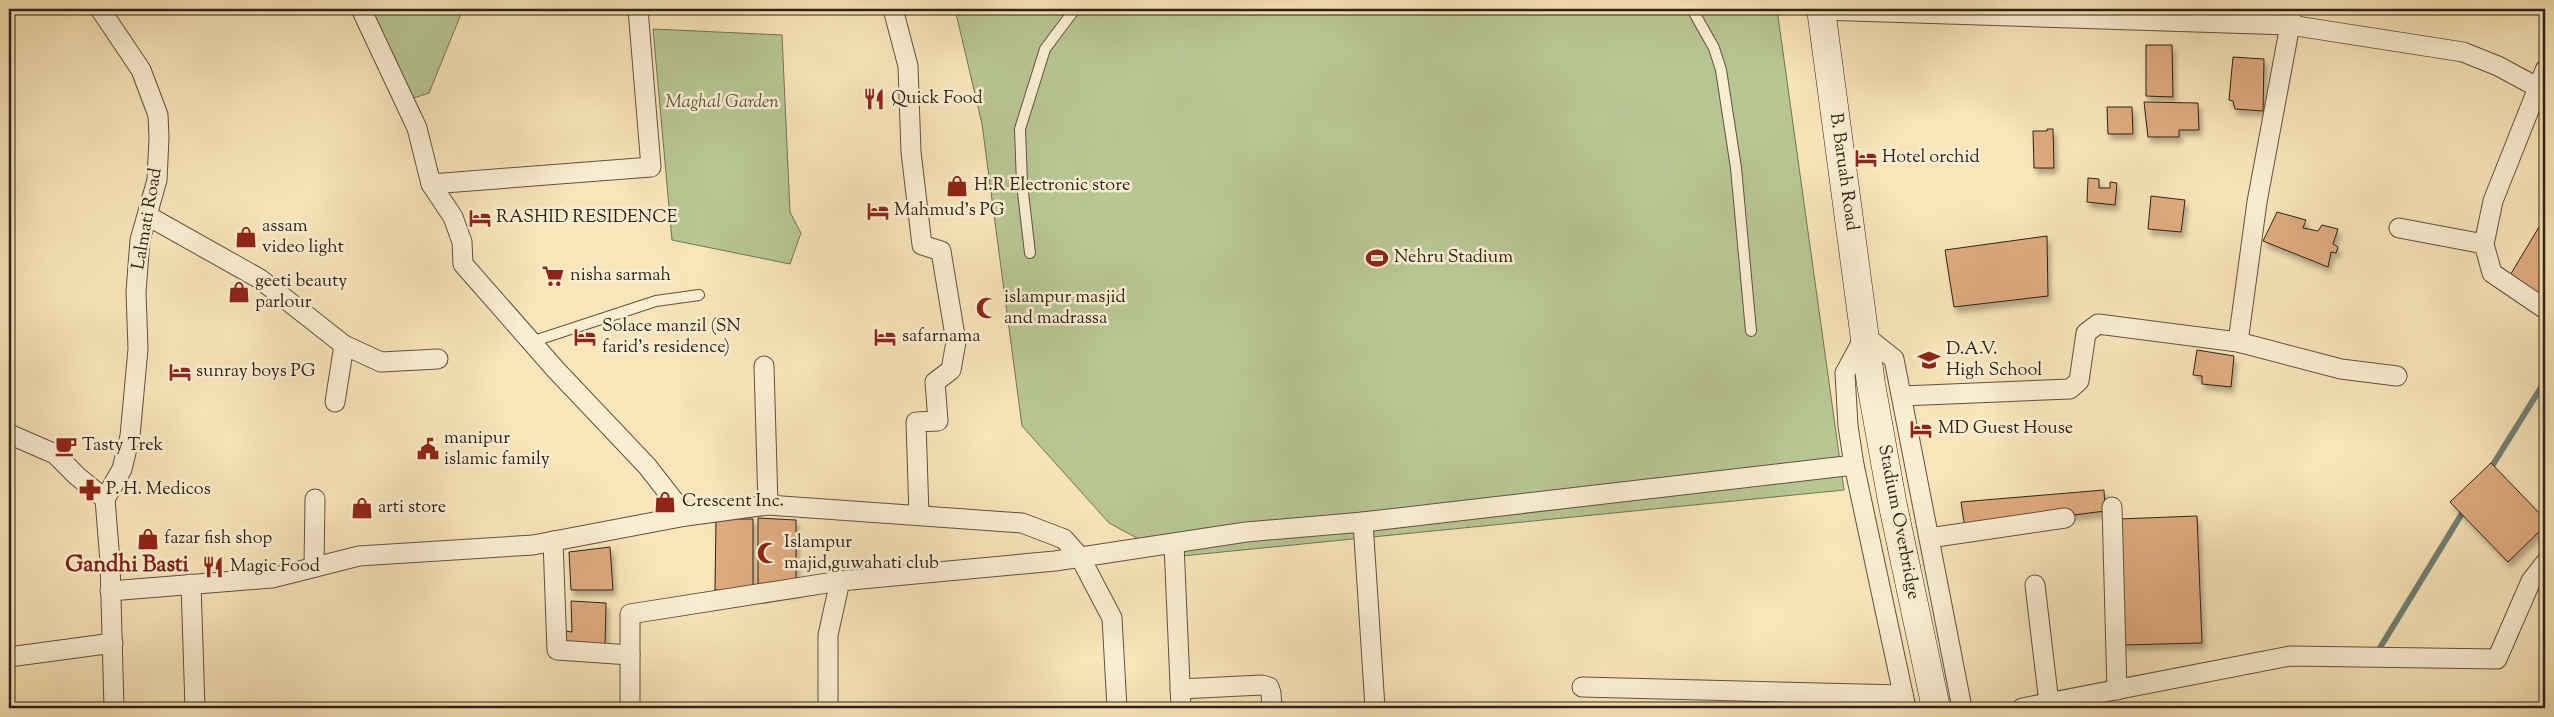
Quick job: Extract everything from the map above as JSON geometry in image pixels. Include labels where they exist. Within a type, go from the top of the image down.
[{"type":"main road","name":"B. Baruah Road","points":[[1821,9],[1865,336]]},
{"type":"main road","name":"Stadium Overbridge","points":[[1865,336],[1871,384],[1892,501],[1936,708]]},
{"type":"street","name":"Lalmati Road","points":[[100,9],[140,70],[158,115],[157,180],[140,240],[138,265],[138,349],[130,436],[122,469],[105,499]]},
{"type":"street","points":[[361,9],[417,128],[431,184],[453,218],[462,242],[464,264],[531,342],[647,466],[686,516]]},
{"type":"street","points":[[431,184],[651,167],[638,9]]},
{"type":"street","points":[[893,9],[908,66],[911,152],[922,245],[941,251],[956,342],[951,370],[935,382],[938,420],[916,422],[919,515]]},
{"type":"street","points":[[1821,9],[2290,17],[2463,52],[2498,66],[2537,87]]},
{"type":"street","points":[[2238,342],[2258,202],[2290,17]]},
{"type":"street","points":[[2545,70],[2493,201],[2484,244],[2492,273],[2545,309]]},
{"type":"street","points":[[148,216],[260,279],[344,345],[381,362],[438,360]]},
{"type":"street","points":[[2399,228],[2484,244]]},
{"type":"street","points":[[1902,396],[2070,389],[2079,381],[2086,333],[2098,324],[2238,342],[2341,368],[2397,376]]},
{"type":"street","points":[[1582,687],[1905,701],[1854,465],[1848,426],[1845,372],[1865,336],[1894,359],[1962,708]]},
{"type":"street","points":[[335,402],[344,345]]},
{"type":"street","points":[[764,366],[768,504]]},
{"type":"street","points":[[9,434],[55,454],[77,476],[105,499],[113,643],[114,708]]},
{"type":"street","points":[[630,708],[630,614],[840,580],[1080,557],[1246,532],[1363,522],[1854,465]]},
{"type":"street","points":[[314,567],[315,499]]},
{"type":"street","points":[[110,591],[272,578],[359,556],[533,545],[686,516],[768,504],[1022,523],[1064,539],[1080,557],[1112,618],[1117,708]]},
{"type":"street","points":[[2112,507],[2117,690]]},
{"type":"street","points":[[1929,538],[2065,518]]},
{"type":"street","points":[[1363,522],[1375,708]]},
{"type":"street","points":[[553,541],[557,650],[630,655]]},
{"type":"street","points":[[1174,544],[1181,708]]},
{"type":"street","points":[[2022,708],[2290,656],[2497,659],[2531,580],[2545,562]]},
{"type":"street","points":[[828,708],[828,635],[840,580]]},
{"type":"street","points":[[191,584],[195,708]]},
{"type":"street","points":[[2035,585],[2049,703]]},
{"type":"street","points":[[9,657],[113,643]]},
{"type":"street","points":[[1180,689],[1262,685],[1269,687],[1272,708]]},
{"type":"lane","points":[[1030,253],[1022,184],[1020,129],[1045,49],[1075,9]]},
{"type":"lane","points":[[1692,9],[1714,48],[1721,70],[1736,168],[1751,331]]},
{"type":"lane","points":[[531,342],[656,302],[699,295]]},
{"type":"green space","points":[[361,9],[463,9],[429,93],[405,101]]},
{"type":"green space","name":"Nehru Stadium","points":[[955,9],[1777,9],[1844,490],[1172,557],[1109,523],[1022,426],[982,124]]},
{"type":"green space","name":"Maghal Garden","points":[[653,29],[782,35],[790,212],[801,233],[790,264],[672,240]]},
{"type":"building","points":[[2146,45],[2172,45],[2173,97],[2146,96]]},
{"type":"building","points":[[2233,57],[2264,59],[2263,111],[2235,109],[2233,101],[2229,100]]},
{"type":"building","points":[[2144,102],[2198,103],[2199,130],[2179,130],[2179,137],[2148,137]]},
{"type":"building","points":[[2107,107],[2132,107],[2133,134],[2108,134]]},
{"type":"building","points":[[2047,129],[2053,129],[2054,168],[2034,168],[2033,131],[2047,131]]},
{"type":"building","points":[[2088,178],[2099,179],[2099,188],[2110,188],[2110,182],[2117,183],[2115,205],[2087,202]]},
{"type":"building","points":[[2151,196],[2185,200],[2181,232],[2148,229]]},
{"type":"building","points":[[2277,212],[2306,220],[2303,228],[2318,231],[2322,225],[2338,229],[2333,244],[2338,247],[2336,253],[2331,252],[2328,267],[2263,241]]},
{"type":"building","points":[[2545,217],[2545,299],[2509,277]]},
{"type":"building","points":[[2047,236],[2048,296],[1954,307],[1945,250]]},
{"type":"building","points":[[2197,350],[2234,356],[2231,387],[2202,384],[2202,376],[2193,375]]},
{"type":"building","points":[[2491,463],[2545,519],[2545,526],[2508,562],[2450,502]]},
{"type":"building","points":[[2104,490],[2105,511],[1965,529],[1961,502]]},
{"type":"building","points":[[2197,516],[2202,643],[2122,645],[2118,519]]},
{"type":"building","points":[[758,518],[796,520],[796,592],[758,591]]},
{"type":"building","points":[[716,519],[753,519],[753,591],[715,590]]},
{"type":"building","points":[[610,547],[613,590],[571,590],[569,552]]},
{"type":"building","points":[[571,601],[606,603],[605,645],[565,641],[565,631],[572,632]]},
{"type":"waterway","points":[[2489,471],[2545,381]]},
{"type":"waterway","points":[[2378,651],[2466,507]]},
{"type":"place","name":"Quick Food","points":[[874,99]]},
{"type":"place","name":"Hotel orchid","points":[[1866,158]]},
{"type":"place","name":"H.R Electronic store","points":[[957,186]]},
{"type":"place","name":"Mahmud's PG","points":[[878,211]]},
{"type":"place","name":"RASHID RESIDENCE","points":[[480,218]]},
{"type":"place","name":"assam video light","points":[[246,237]]},
{"type":"place","name":"Nehru Stadium","points":[[1377,258]]},
{"type":"place","name":"nisha sarmah","points":[[553,276]]},
{"type":"place","name":"geeti beauty parlour","points":[[239,292]]},
{"type":"place","name":"islampur masjid and madrassa","points":[[987,308]]},
{"type":"place","name":"Solace manzil (SN farid's residence)","points":[[585,337]]},
{"type":"place","name":"safarnama","points":[[885,337]]},
{"type":"place","name":"D.A.V. High School","points":[[1929,360]]},
{"type":"place","name":"sunray boys PG","points":[[180,372]]},
{"type":"place","name":"MD Guest House","points":[[1921,429]]},
{"type":"place","name":"Tasty Trek","points":[[66,446]]},
{"type":"place","name":"manipur islamic family","points":[[428,449]]},
{"type":"place","name":"P. H. Medicos","points":[[90,490]]},
{"type":"place","name":"Crescent Inc.","points":[[665,502]]},
{"type":"place","name":"arti store","points":[[362,508]]},
{"type":"place","name":"fazar fish shop","points":[[148,539]]},
{"type":"place","name":"Islampur majid,guwahati club","points":[[768,553]]},
{"type":"place","name":"Magic Food","points":[[213,567]]},
{"type":"district","name":"Gandhi Basti","points":[[127,566]]}]
